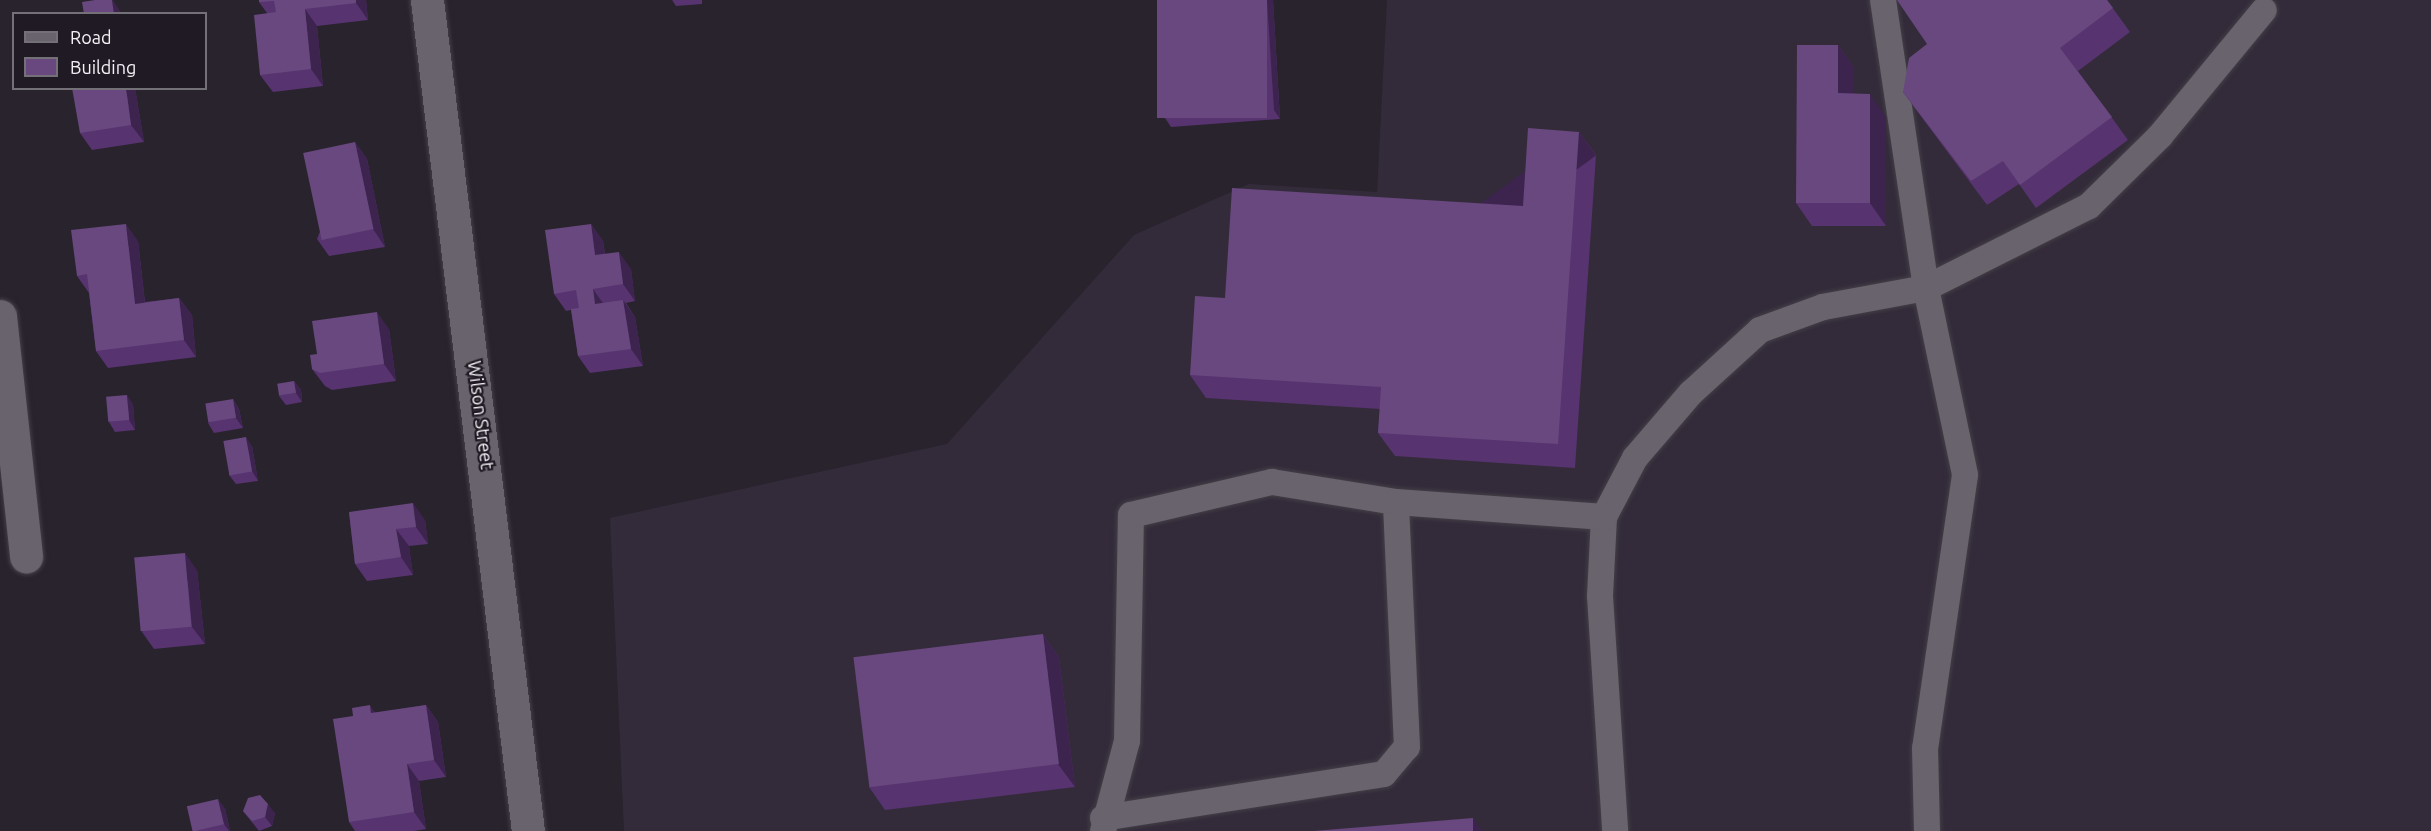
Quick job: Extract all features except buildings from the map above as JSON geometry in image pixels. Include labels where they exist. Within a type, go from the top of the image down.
[{"type":"street","name":"Wilson Street","points":[[428,0],[528,831]]},
{"type":"street","points":[[0,316],[7,450],[26,557]]},
{"type":"lane","points":[[1883,0],[1926,288],[1965,475],[1925,748],[1927,831]]},
{"type":"lane","points":[[1615,831],[1600,596],[1604,518],[1635,458],[1691,393],[1760,330],[1823,307],[1926,288],[2089,206],[2160,136],[2264,10]]},
{"type":"lane","points":[[1396,502],[1407,747],[1384,774],[1103,824],[1127,741],[1131,515],[1272,482],[1396,502],[1604,518]]},
{"type":"shaded area","points":[[1387,0],[2431,0],[2431,831],[624,831],[610,518],[947,444],[1134,235],[1249,184],[1377,192]]}]
